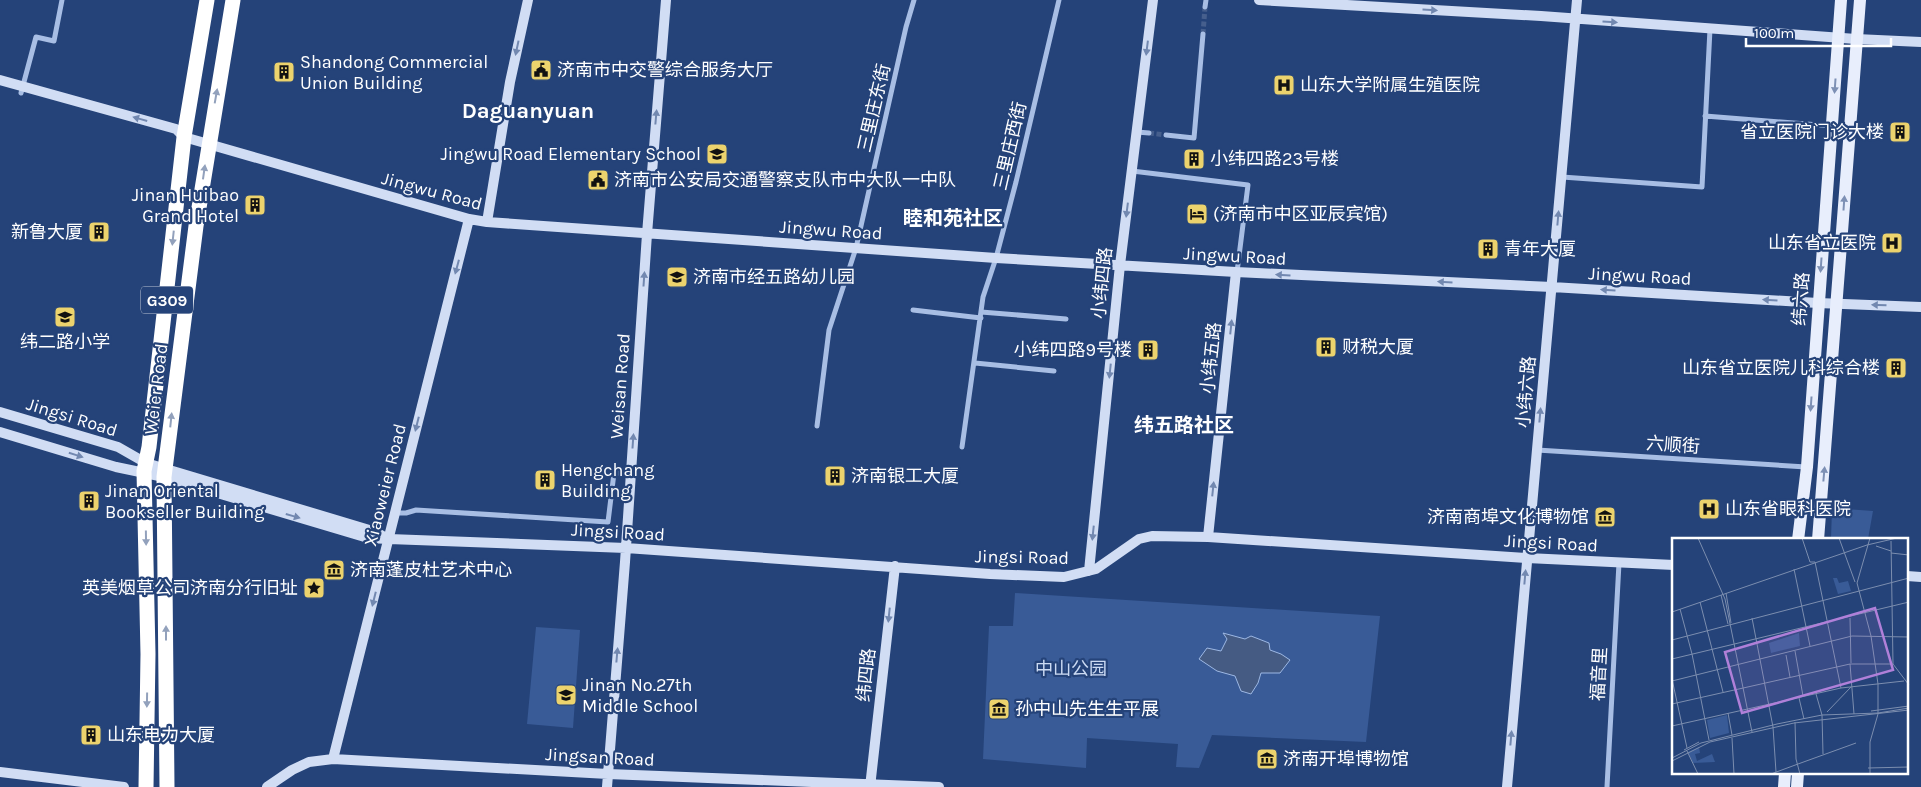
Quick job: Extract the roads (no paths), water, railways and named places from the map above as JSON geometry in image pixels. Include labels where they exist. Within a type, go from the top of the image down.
[{"type":"highway","name":"Weier Road","points":[[146,787],[148,654],[145,467],[167,299],[184,137],[207,0]]},
{"type":"highway","name":"Weier Road","points":[[167,787],[165,472],[208,144],[232,0]]},
{"type":"main road","name":"纬六路","points":[[1798,538],[1806,467],[1841,0]]},
{"type":"main road","name":"纬六路","points":[[1818,538],[1860,0]]},
{"type":"main road","points":[[1784,787],[1785,774]]},
{"type":"main road","points":[[1797,787],[1798,774]]},
{"type":"street","points":[[21,90],[36,37],[54,41],[62,0]]},
{"type":"street","points":[[486,222],[510,82],[528,0]]},
{"type":"street","name":"Weisan Road","points":[[606,787],[626,548],[647,234],[666,0]]},
{"type":"street","name":"三里庄东街","points":[[817,426],[829,330],[856,248],[904,36],[914,0]]},
{"type":"street","name":"三里庄西街","points":[[962,447],[983,297],[996,258],[1059,0]]},
{"type":"street","name":"小纬四路","points":[[1090,571],[1120,265],[1152,0]]},
{"type":"street","points":[[1205,7],[1206,0]]},
{"type":"street","points":[[1259,0],[1921,42]]},
{"type":"street","name":"小纬六路","points":[[1507,787],[1578,0]]},
{"type":"street","points":[[1562,177],[1702,187],[1710,29]]},
{"type":"street","points":[[1166,135],[1194,138],[1202,34]]},
{"type":"street","name":"Jingwu Road","points":[[0,80],[21,90],[176,129],[184,137],[469,219],[486,222],[996,258],[1836,304],[1921,307]]},
{"type":"street","points":[[1705,116],[1832,126]]},
{"type":"street","points":[[1136,132],[1149,133]]},
{"type":"street","points":[[1132,171],[1248,185],[1236,272]]},
{"type":"street","name":"Xiaoweier Road","points":[[333,759],[469,219]]},
{"type":"street","name":"小纬五路","points":[[1208,538],[1236,272]]},
{"type":"street","points":[[913,310],[1066,319]]},
{"type":"street","points":[[975,363],[1054,371]]},
{"type":"street","name":"Jingsi Road","points":[[0,412],[118,447],[145,467]]},
{"type":"street","name":"Jingsi Road","points":[[0,432],[116,467],[145,467],[165,472],[376,532],[389,540],[626,548],[990,574],[1064,577],[1096,569],[1113,559],[1139,539],[1152,536],[1672,565]]},
{"type":"street","name":"六顺街","points":[[1537,450],[1806,467]]},
{"type":"street","points":[[395,513],[406,513],[416,510],[608,522],[614,472],[631,474]]},
{"type":"street","name":"福音里","points":[[1607,787],[1619,562]]},
{"type":"street","name":"纬四路","points":[[870,785],[895,566]]},
{"type":"street","points":[[1908,576],[1921,577]]},
{"type":"street","name":"Jingsan Road","points":[[267,787],[292,770],[309,762],[333,759],[608,774],[939,787]]},
{"type":"street","points":[[0,772],[124,787]]},
{"type":"tunnel","points":[[1203,34],[1205,7]]},
{"type":"tunnel","points":[[1149,133],[1166,135]]},
{"type":"place","name":"济南市中交警综合服务大厅","points":[[541,70]]},
{"type":"place","name":"Shandong Commercial Union Building","points":[[284,72]]},
{"type":"place","name":"山东大学附属生殖医院","points":[[1284,85]]},
{"type":"place","name":"省立医院门诊大楼","points":[[1900,132]]},
{"type":"place","name":"Jingwu Road Elementary School","points":[[717,154]]},
{"type":"place","name":"小纬四路23号楼","points":[[1194,159]]},
{"type":"place","name":"济南市公安局交通警察支队市中大队一中队","points":[[598,180]]},
{"type":"place","name":"Jinan Huibao Grand Hotel","points":[[255,205]]},
{"type":"place","name":"(济南市中区亚辰宾馆)","points":[[1197,214]]},
{"type":"place","name":"新鲁大厦","points":[[99,232]]},
{"type":"place","name":"山东省立医院","points":[[1892,243]]},
{"type":"place","name":"青年大厦","points":[[1488,249]]},
{"type":"place","name":"济南市经五路幼儿园","points":[[677,277]]},
{"type":"place","name":"纬二路小学","points":[[65,317]]},
{"type":"place","name":"财税大厦","points":[[1326,347]]},
{"type":"place","name":"小纬四路9号楼","points":[[1148,350]]},
{"type":"place","name":"山东省立医院儿科综合楼","points":[[1896,368]]},
{"type":"place","name":"济南银工大厦","points":[[835,476]]},
{"type":"place","name":"Hengchang Building","points":[[545,480]]},
{"type":"place","name":"Jinan Oriental Bookseller Building","points":[[89,501]]},
{"type":"place","name":"山东省眼科医院","points":[[1709,509]]},
{"type":"place","name":"济南商埠文化博物馆","points":[[1605,517]]},
{"type":"place","name":"济南蓬皮杜艺术中心","points":[[334,570]]},
{"type":"place","name":"英美烟草公司济南分行旧址","points":[[314,588]]},
{"type":"place","name":"Jinan No.27th Middle School","points":[[566,695]]},
{"type":"place","name":"孙中山先生生平展","points":[[999,709]]},
{"type":"place","name":"山东电力大厦","points":[[91,735]]},
{"type":"place","name":"济南开埠博物馆","points":[[1267,759]]},
{"type":"district","name":"Daguanyuan","points":[[528,110]]},
{"type":"district","name":"睦和苑社区","points":[[953,218]]},
{"type":"district","name":"纬五路社区","points":[[1184,425]]},
{"type":"park label","name":"中山公园","points":[[1071,669]]}]
